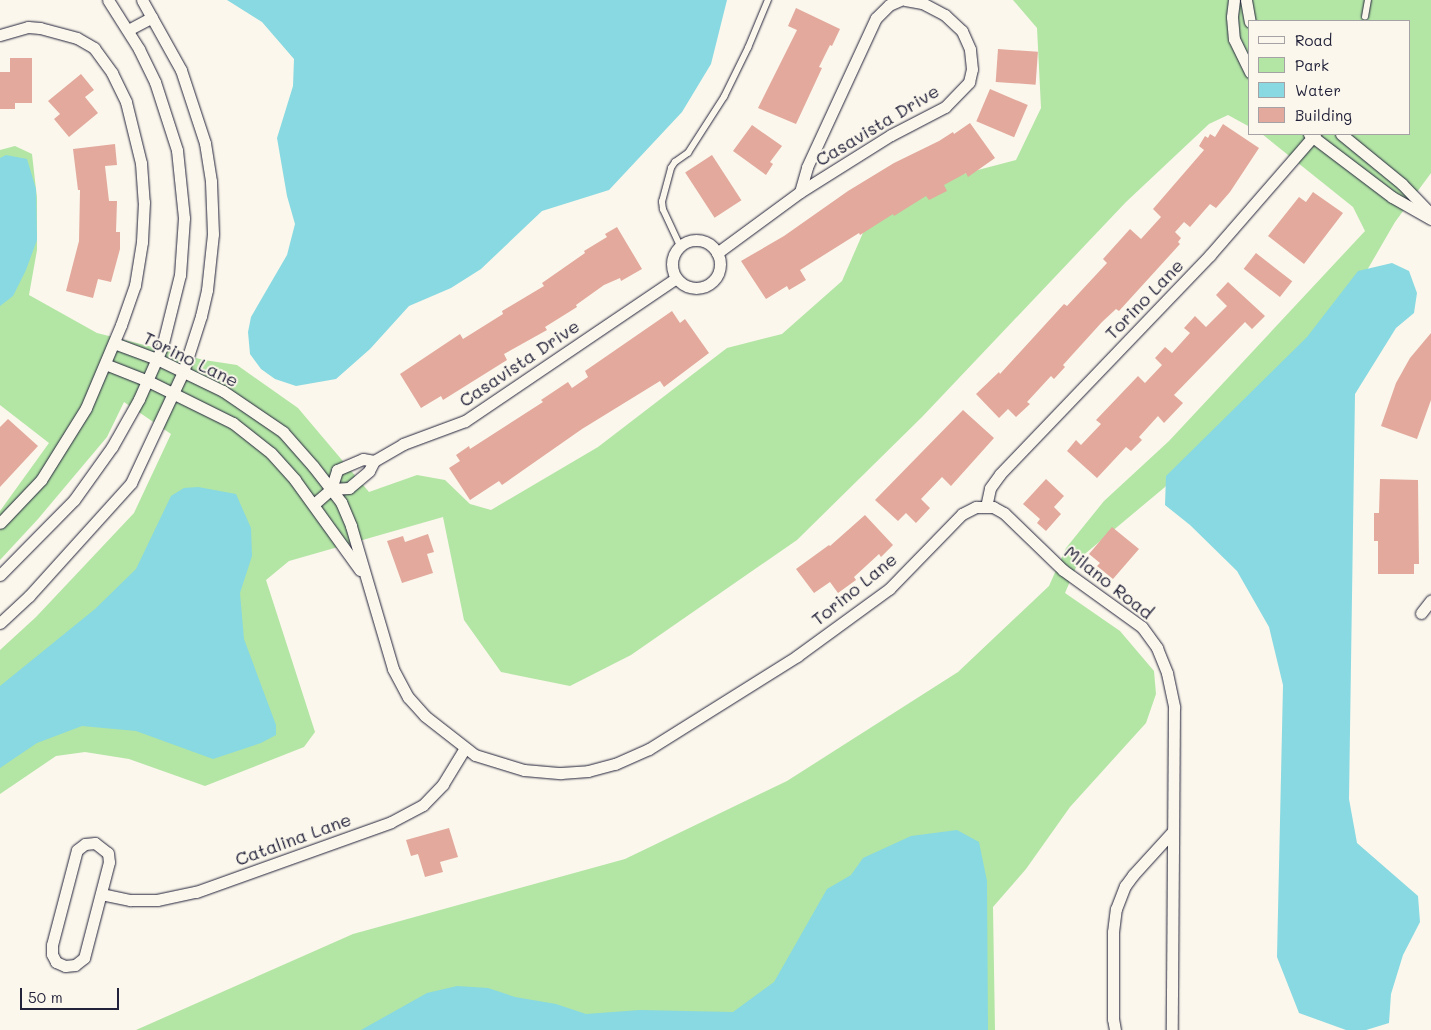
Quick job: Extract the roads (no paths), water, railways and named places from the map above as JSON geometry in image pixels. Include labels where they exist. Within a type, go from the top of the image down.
[{"type":"street","points":[[0,575],[74,500],[112,448],[148,381],[157,359],[173,311],[180,275],[184,218],[182,181],[167,116],[155,82],[128,30],[108,0]]},
{"type":"street","points":[[0,623],[36,589],[131,483],[183,372],[201,316],[208,280],[212,234],[211,181],[205,143],[188,88],[172,53],[142,0]]},
{"type":"street","name":"Casavista Drive","points":[[800,192],[808,167],[876,18],[889,5],[900,0]]},
{"type":"street","name":"Casavista Drive","points":[[717,253],[800,192],[891,135],[945,107],[969,82],[972,69],[970,49],[962,31],[945,15],[922,3],[905,0]]},
{"type":"street","points":[[1234,0],[1232,17],[1234,39],[1248,68]]},
{"type":"street","points":[[1246,0],[1250,20]]},
{"type":"street","points":[[128,30],[152,17]]},
{"type":"street","points":[[0,35],[28,27],[58,32],[77,38],[94,48],[112,73],[126,102],[141,163],[144,202],[142,242],[135,285],[114,343],[86,408],[41,480],[17,508],[0,523]]},
{"type":"street","points":[[1312,135],[1392,197],[1431,219]]},
{"type":"street","name":"Torino Lane","points":[[114,343],[157,359],[223,391],[282,432],[342,502],[351,526],[393,669],[408,697],[425,716],[475,755],[500,764],[524,770],[561,773],[588,771],[615,764],[648,748],[797,656],[889,589],[962,514],[976,507],[986,507],[990,488],[1000,474],[1210,255],[1312,135]]},
{"type":"street","points":[[1342,135],[1402,184],[1431,214]]},
{"type":"street","points":[[698,240],[712,246],[717,253],[720,260],[717,276],[705,286],[689,287],[676,278],[671,263],[673,256],[680,246],[690,241],[698,240]]},
{"type":"street","name":"Casavista Drive","points":[[374,461],[363,459],[337,470],[331,489],[349,488],[369,471],[374,461],[403,444],[465,421],[676,278]]},
{"type":"street","name":"Torino Lane","points":[[105,364],[174,393],[233,424],[263,447],[296,480],[365,578]]},
{"type":"street","points":[[314,504],[331,489]]},
{"type":"street","name":"Milano Road","points":[[986,507],[993,507],[1004,513],[1062,570],[1142,627],[1158,648],[1167,673],[1174,707],[1172,1030]]},
{"type":"street","points":[[1421,614],[1431,600]]},
{"type":"street","name":"Catalina Lane","points":[[101,894],[130,900],[157,900],[196,892],[391,822],[422,805],[443,784],[466,748]]},
{"type":"street","points":[[1115,1030],[1113,1019],[1113,932],[1116,909],[1125,886],[1133,875],[1173,831]]},
{"type":"street","points":[[95,842],[108,853],[109,862],[101,894],[84,958],[75,965],[65,966],[56,962],[52,954],[52,945],[77,850],[85,844],[95,842]]},
{"type":"lane","points":[[680,246],[663,210],[662,202],[671,168],[675,162],[688,153],[724,96],[748,48],[768,0]]},
{"type":"lane","points":[[1365,17],[1368,0]]},
{"type":"water","points":[[227,0],[727,0],[711,64],[682,112],[609,190],[542,211],[481,269],[451,288],[409,306],[370,349],[336,379],[296,386],[275,379],[261,369],[250,354],[248,332],[251,317],[287,255],[295,224],[287,196],[277,138],[293,86],[294,59],[262,22]]},
{"type":"water","points":[[6,155],[27,159],[36,189],[37,240],[26,270],[13,296],[0,306],[0,158]]},
{"type":"water","points":[[1392,263],[1409,271],[1417,293],[1414,313],[1396,328],[1355,394],[1349,799],[1357,843],[1418,896],[1420,922],[1403,955],[1391,994],[1389,1023],[1366,1030],[1346,1030],[1299,1013],[1277,957],[1283,685],[1269,627],[1237,571],[1190,525],[1165,505],[1166,476],[1307,337],[1358,271]]},
{"type":"water","points":[[198,487],[236,494],[251,528],[252,556],[240,593],[244,639],[276,725],[276,735],[261,743],[213,759],[136,731],[82,726],[37,743],[0,768],[0,686],[95,609],[136,569],[171,496],[184,488]]},
{"type":"water","points":[[957,830],[979,842],[987,881],[988,1030],[361,1030],[427,993],[457,986],[488,988],[515,997],[556,1004],[586,1014],[640,1010],[733,1012],[774,982],[827,889],[851,875],[863,858],[911,836]]}]
